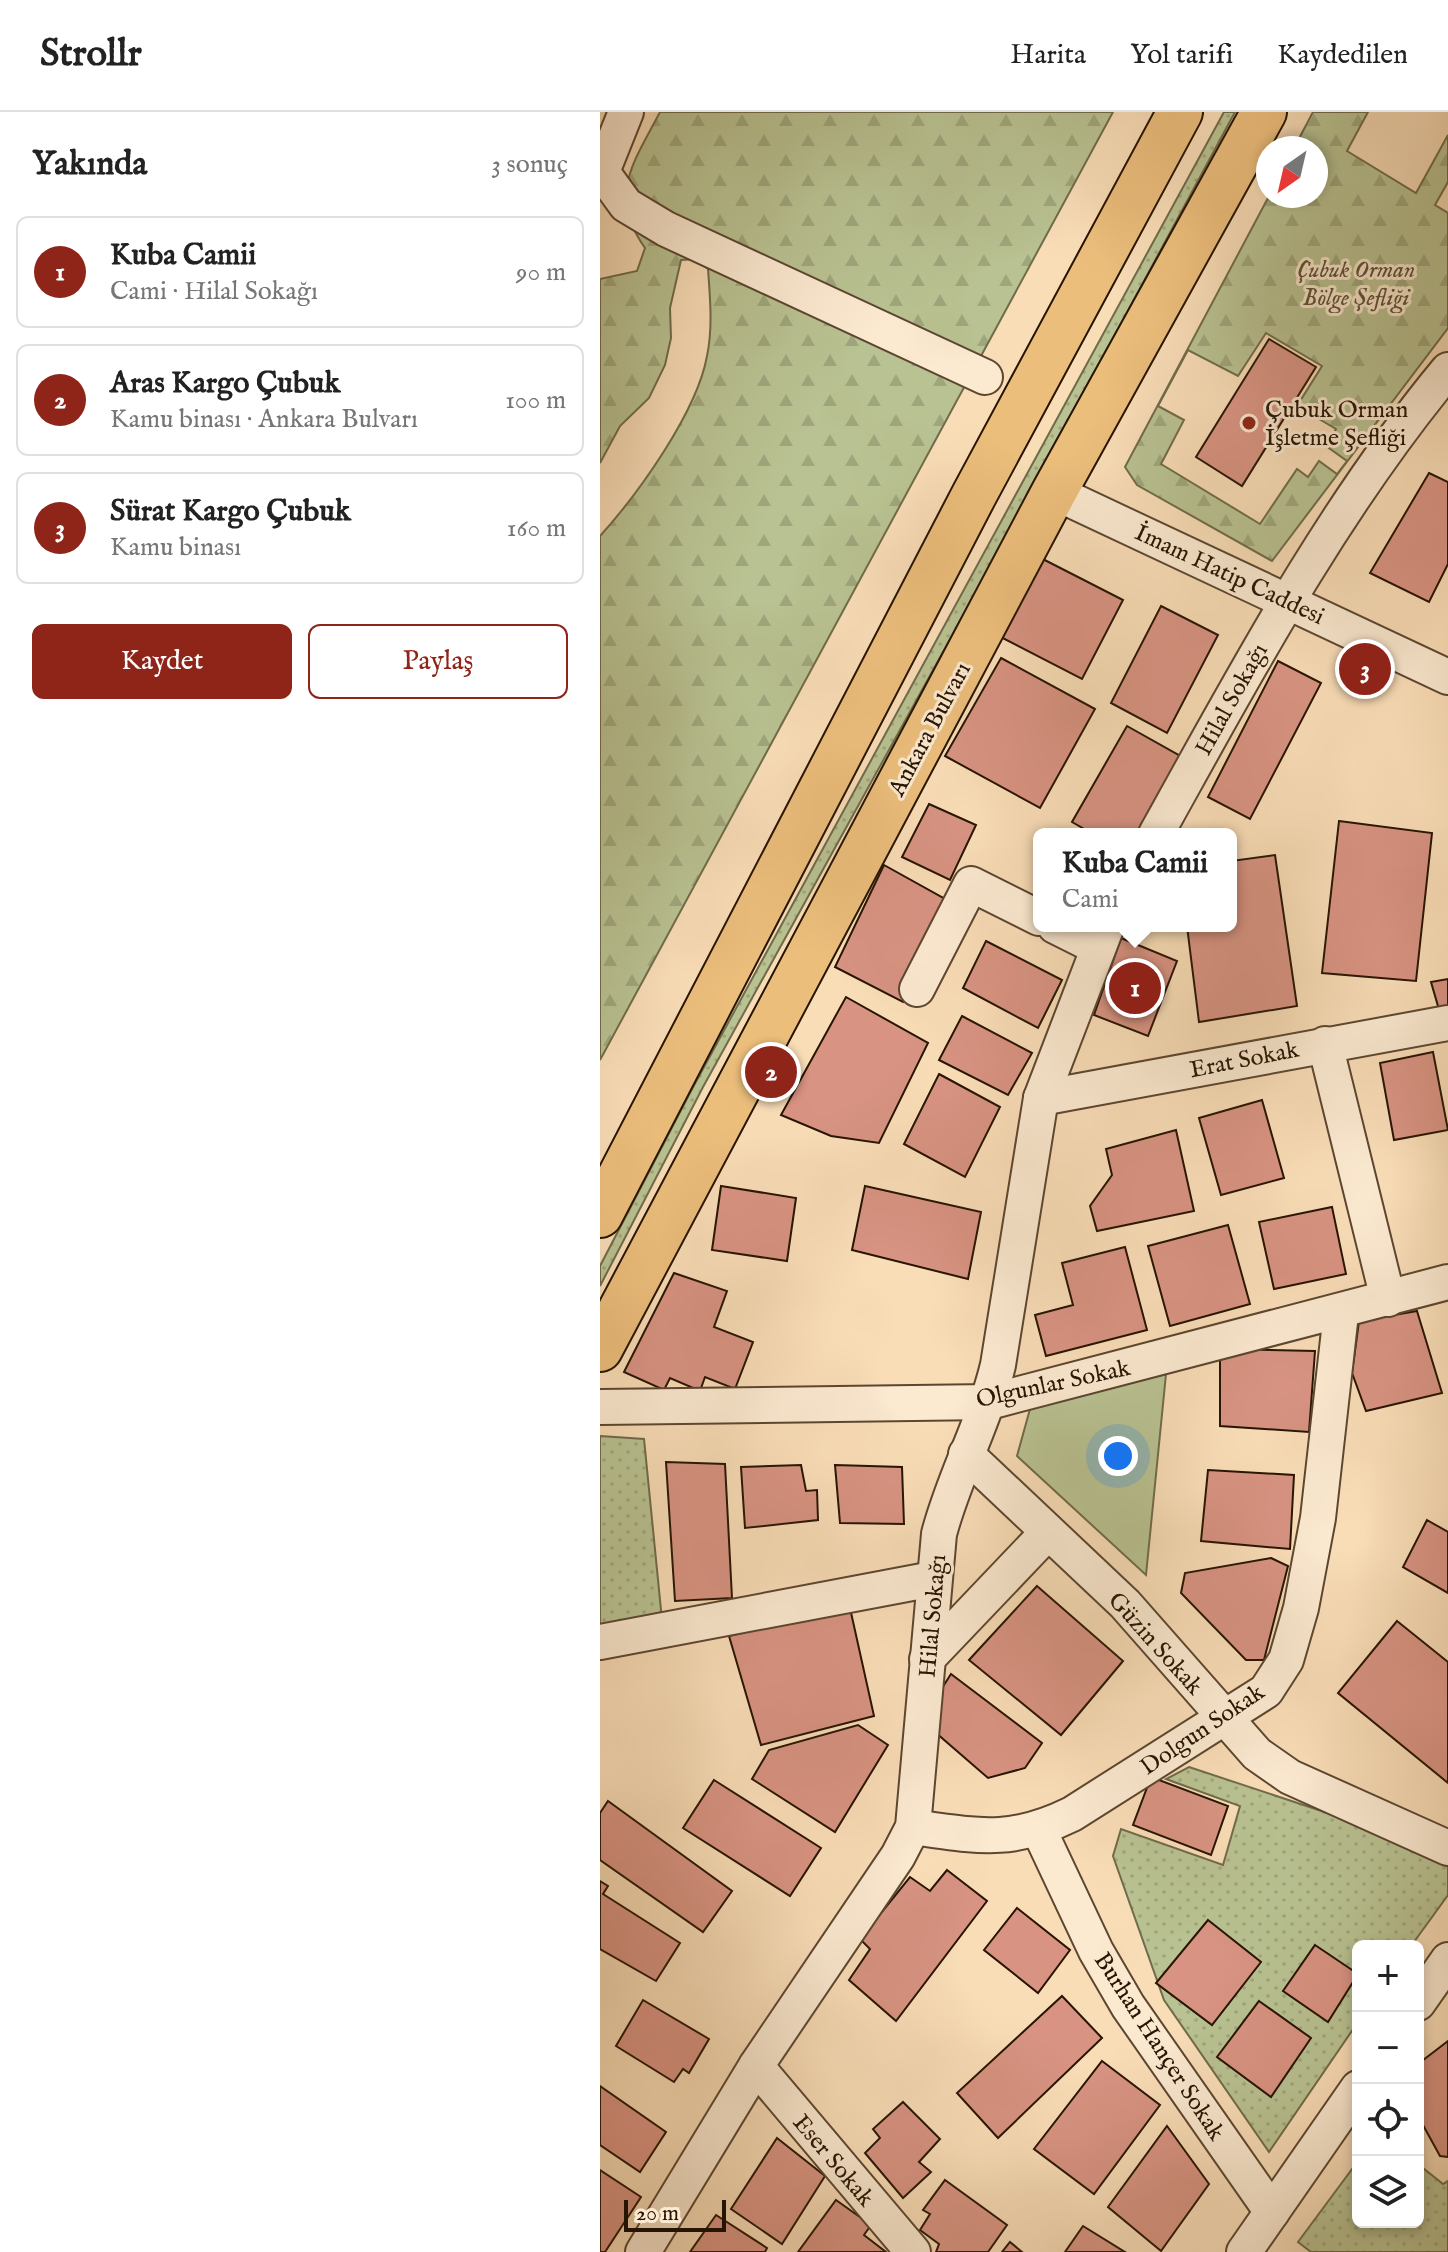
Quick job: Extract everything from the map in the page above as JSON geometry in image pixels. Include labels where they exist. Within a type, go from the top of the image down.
[{"type":"main road","points":[[600,1215],[974,495],[1180,112]]},
{"type":"main road","name":"Ankara Bulvarı","points":[[600,1349],[1054,492],[1264,112]]},
{"type":"street","points":[[622,113],[601,174],[626,205],[666,229],[985,377]]},
{"type":"street","name":"Hilal Sokağı","points":[[1159,828],[1286,600],[1380,459],[1448,370]]},
{"type":"street","name":"İmam Hatip Caddesi","points":[[1054,492],[1448,677]]},
{"type":"street","points":[[917,989],[971,884],[1033,915]]},
{"type":"street","name":"Hilal Sokağı","points":[[643,2252],[756,2066],[898,1856],[913,1827],[933,1579],[948,1499],[989,1402],[1041,1098],[1102,936]]},
{"type":"street","name":"Erat Sokak","points":[[1041,1098],[1448,1023]]},
{"type":"street","points":[[1325,1044],[1388,1299]]},
{"type":"street","name":"Olgunlar Sokak","points":[[600,1407],[989,1402],[1341,1313],[1448,1282]]},
{"type":"street","name":"Dolgun Sokak","points":[[913,1827],[983,1837],[1039,1830],[1072,1814],[1266,1691],[1286,1660],[1301,1608],[1318,1518],[1341,1313]]},
{"type":"street","name":"Güzin Sokak","points":[[966,1454],[1125,1604],[1257,1754],[1290,1777],[1448,1848]]},
{"type":"street","points":[[927,1659],[1048,1532]]},
{"type":"street","points":[[600,1642],[933,1579]]},
{"type":"street","name":"Burhan Hançer Sokak","points":[[1039,1830],[1096,1951],[1128,2006],[1272,2212]]},
{"type":"street","points":[[1424,1994],[1448,1960]]},
{"type":"street","name":"Eser Sokak","points":[[756,2066],[913,2252]]},
{"type":"street","points":[[1244,2252],[1352,2097]]},
{"type":"green space","points":[[660,112],[1113,112],[600,1060],[600,536],[648,475],[679,426],[701,378],[710,335],[708,269],[697,259],[681,260],[670,308],[671,338],[665,365],[649,398],[620,426],[600,463],[600,279],[637,271],[645,248],[628,211],[628,179]]},
{"type":"green space","points":[[1224,112],[1235,112],[991,565],[703,1087],[600,1286],[600,1266],[691,1091]]},
{"type":"green space","name":"Çubuk Orman Bölge Şefliği","points":[[1313,112],[1368,112],[1347,151],[1416,193],[1448,135],[1448,182],[1435,205],[1448,213],[1448,328],[1272,561],[1137,485],[1125,467],[1263,208],[1328,208],[1328,136],[1300,136]],"holes":[[[1266,333],[1322,366],[1297,406],[1336,429],[1326,446],[1347,461],[1337,474],[1319,461],[1308,477],[1297,469],[1260,524],[1161,464],[1184,420],[1158,406],[1188,350],[1238,376]]]},
{"type":"green space","points":[[1166,1374],[1146,1575],[1017,1456],[1030,1409]]},
{"type":"green space","points":[[600,1436],[644,1439],[662,1620],[600,1628]]},
{"type":"green space","points":[[1189,1767],[1421,1844],[1448,1867],[1448,1895],[1415,1940],[1352,1940],[1352,2031],[1269,2152],[1164,2000],[1113,1856],[1121,1829],[1223,1865],[1240,1806],[1166,1779]]},
{"type":"green space","points":[[1352,2169],[1352,2228],[1424,2228],[1424,2169],[1443,2184],[1448,2181],[1448,2252],[1311,2252],[1298,2242]]},
{"type":"building","name":"Çubuk Orman İşletme Şefliği","points":[[1269,339],[1316,367],[1242,486],[1196,457]]},
{"type":"building","points":[[1429,473],[1448,482],[1448,564],[1429,602],[1370,573]]},
{"type":"building","points":[[1031,553],[1123,600],[1082,679],[991,632]]},
{"type":"building","points":[[1161,606],[1218,635],[1167,733],[1111,703]]},
{"type":"building","points":[[1001,658],[1095,709],[1040,808],[945,756]]},
{"type":"building","points":[[1278,661],[1321,683],[1250,819],[1208,797]]},
{"type":"building","points":[[1127,726],[1182,757],[1141,828],[1082,828],[1072,822]]},
{"type":"building","points":[[929,804],[976,825],[950,880],[902,857]]},
{"type":"building","points":[[1339,821],[1432,833],[1416,981],[1322,973]]},
{"type":"building","points":[[1275,855],[1297,1006],[1199,1022],[1188,932],[1237,932],[1237,860]]},
{"type":"building","points":[[884,865],[954,904],[903,1002],[835,967]]},
{"type":"building","points":[[1121,938],[1177,961],[1148,1036],[1094,1015]]},
{"type":"building","points":[[986,941],[1062,980],[1038,1028],[963,988]]},
{"type":"building","points":[[1448,979],[1448,1011],[1440,1013],[1431,982]]},
{"type":"building","points":[[846,997],[928,1043],[879,1143],[831,1136],[781,1115]]},
{"type":"building","points":[[962,1016],[1032,1053],[1008,1095],[939,1060]]},
{"type":"building","points":[[1433,1052],[1448,1130],[1394,1140],[1380,1063]]},
{"type":"building","points":[[939,1074],[1000,1107],[965,1177],[904,1144]]},
{"type":"building","points":[[1262,1100],[1284,1178],[1221,1195],[1199,1118]]},
{"type":"building","points":[[1176,1130],[1194,1211],[1097,1231],[1090,1206],[1112,1175],[1106,1149]]},
{"type":"building","points":[[721,1186],[796,1198],[787,1261],[712,1250]]},
{"type":"building","points":[[865,1186],[981,1212],[968,1279],[852,1250]]},
{"type":"building","points":[[1332,1207],[1346,1274],[1274,1289],[1259,1222]]},
{"type":"building","points":[[1228,1225],[1250,1304],[1170,1326],[1148,1246]]},
{"type":"building","points":[[1125,1247],[1147,1330],[1046,1356],[1035,1315],[1073,1305],[1062,1263]]},
{"type":"building","points":[[674,1273],[727,1291],[714,1327],[753,1342],[735,1389],[705,1377],[700,1391],[670,1378],[664,1390],[624,1372]]},
{"type":"building","points":[[1417,1311],[1442,1393],[1366,1411],[1352,1373],[1359,1321]]},
{"type":"building","points":[[1220,1349],[1315,1351],[1309,1432],[1220,1426]]},
{"type":"building","points":[[666,1462],[725,1464],[732,1598],[675,1601]]},
{"type":"building","points":[[801,1465],[806,1491],[817,1490],[818,1520],[745,1528],[741,1467]]},
{"type":"building","points":[[835,1465],[902,1467],[904,1524],[840,1523]]},
{"type":"building","points":[[1208,1470],[1294,1475],[1290,1549],[1201,1541]]},
{"type":"building","points":[[1427,1520],[1448,1532],[1448,1593],[1403,1567]]},
{"type":"building","points":[[1271,1558],[1288,1566],[1264,1660],[1246,1660],[1181,1593],[1185,1573]]},
{"type":"building","points":[[1037,1586],[1123,1661],[1061,1735],[969,1660]]},
{"type":"building","points":[[850,1608],[874,1716],[761,1745],[729,1636]]},
{"type":"building","points":[[1397,1621],[1448,1662],[1448,1783],[1338,1693]]},
{"type":"building","points":[[951,1674],[1042,1743],[1025,1768],[988,1778],[935,1732],[937,1696]]},
{"type":"building","points":[[858,1725],[888,1745],[835,1832],[752,1779],[769,1750]]},
{"type":"building","points":[[1151,1777],[1228,1806],[1211,1855],[1133,1825]]},
{"type":"building","points":[[714,1780],[821,1848],[790,1896],[683,1828]]},
{"type":"building","points":[[608,1801],[732,1891],[703,1932],[600,1860],[600,1813]]},
{"type":"building","points":[[947,1870],[987,1901],[896,2021],[849,1980],[870,1949],[860,1939],[910,1877],[930,1891]]},
{"type":"building","points":[[600,1881],[608,1886],[603,1894],[680,1943],[656,1981],[600,1949]]},
{"type":"building","points":[[1017,1908],[1070,1950],[1038,1993],[984,1950]]},
{"type":"building","points":[[1208,1920],[1261,1962],[1212,2025],[1156,1983]]},
{"type":"building","points":[[1315,1945],[1352,1970],[1352,1984],[1328,2022],[1283,1991]]},
{"type":"building","points":[[1062,1996],[1102,2038],[998,2138],[957,2093]]},
{"type":"building","points":[[643,2000],[709,2039],[689,2073],[683,2069],[674,2082],[616,2046]]},
{"type":"building","points":[[1259,2001],[1311,2038],[1271,2097],[1217,2057]]},
{"type":"building","points":[[1448,2041],[1448,2157],[1440,2156],[1424,2127],[1424,2059]]},
{"type":"building","points":[[1102,2061],[1160,2105],[1094,2194],[1034,2149]]},
{"type":"building","points":[[600,2086],[666,2132],[640,2172],[600,2145]]},
{"type":"building","points":[[903,2102],[940,2139],[919,2162],[931,2172],[903,2198],[865,2153],[880,2138],[873,2129]]},
{"type":"building","points":[[1167,2126],[1209,2184],[1161,2251],[1108,2207]]},
{"type":"building","points":[[777,2138],[825,2176],[782,2244],[731,2209]]},
{"type":"building","points":[[600,2170],[641,2197],[605,2252],[600,2252]]},
{"type":"building","points":[[945,2180],[1007,2225],[988,2252],[936,2252],[939,2244],[920,2230],[930,2214],[923,2210]]},
{"type":"building","points":[[836,2200],[871,2225],[864,2235],[886,2252],[798,2252]]},
{"type":"building","points":[[716,2215],[767,2248],[765,2252],[690,2252]]},
{"type":"building","points":[[1083,2226],[1125,2252],[1065,2252]]},
{"type":"building","points":[[1010,2242],[1022,2252],[1002,2252]]},
{"type":"place","name":"Çubuk Orman İşletme Şefliği","points":[[1249,423]]},
{"type":"place","name":"Sürat Kargo Çubuk","points":[[1365,669]]},
{"type":"place","name":"Kuba Camii","points":[[1135,988]]},
{"type":"place","name":"Aras Kargo Çubuk","points":[[771,1072]]}]
